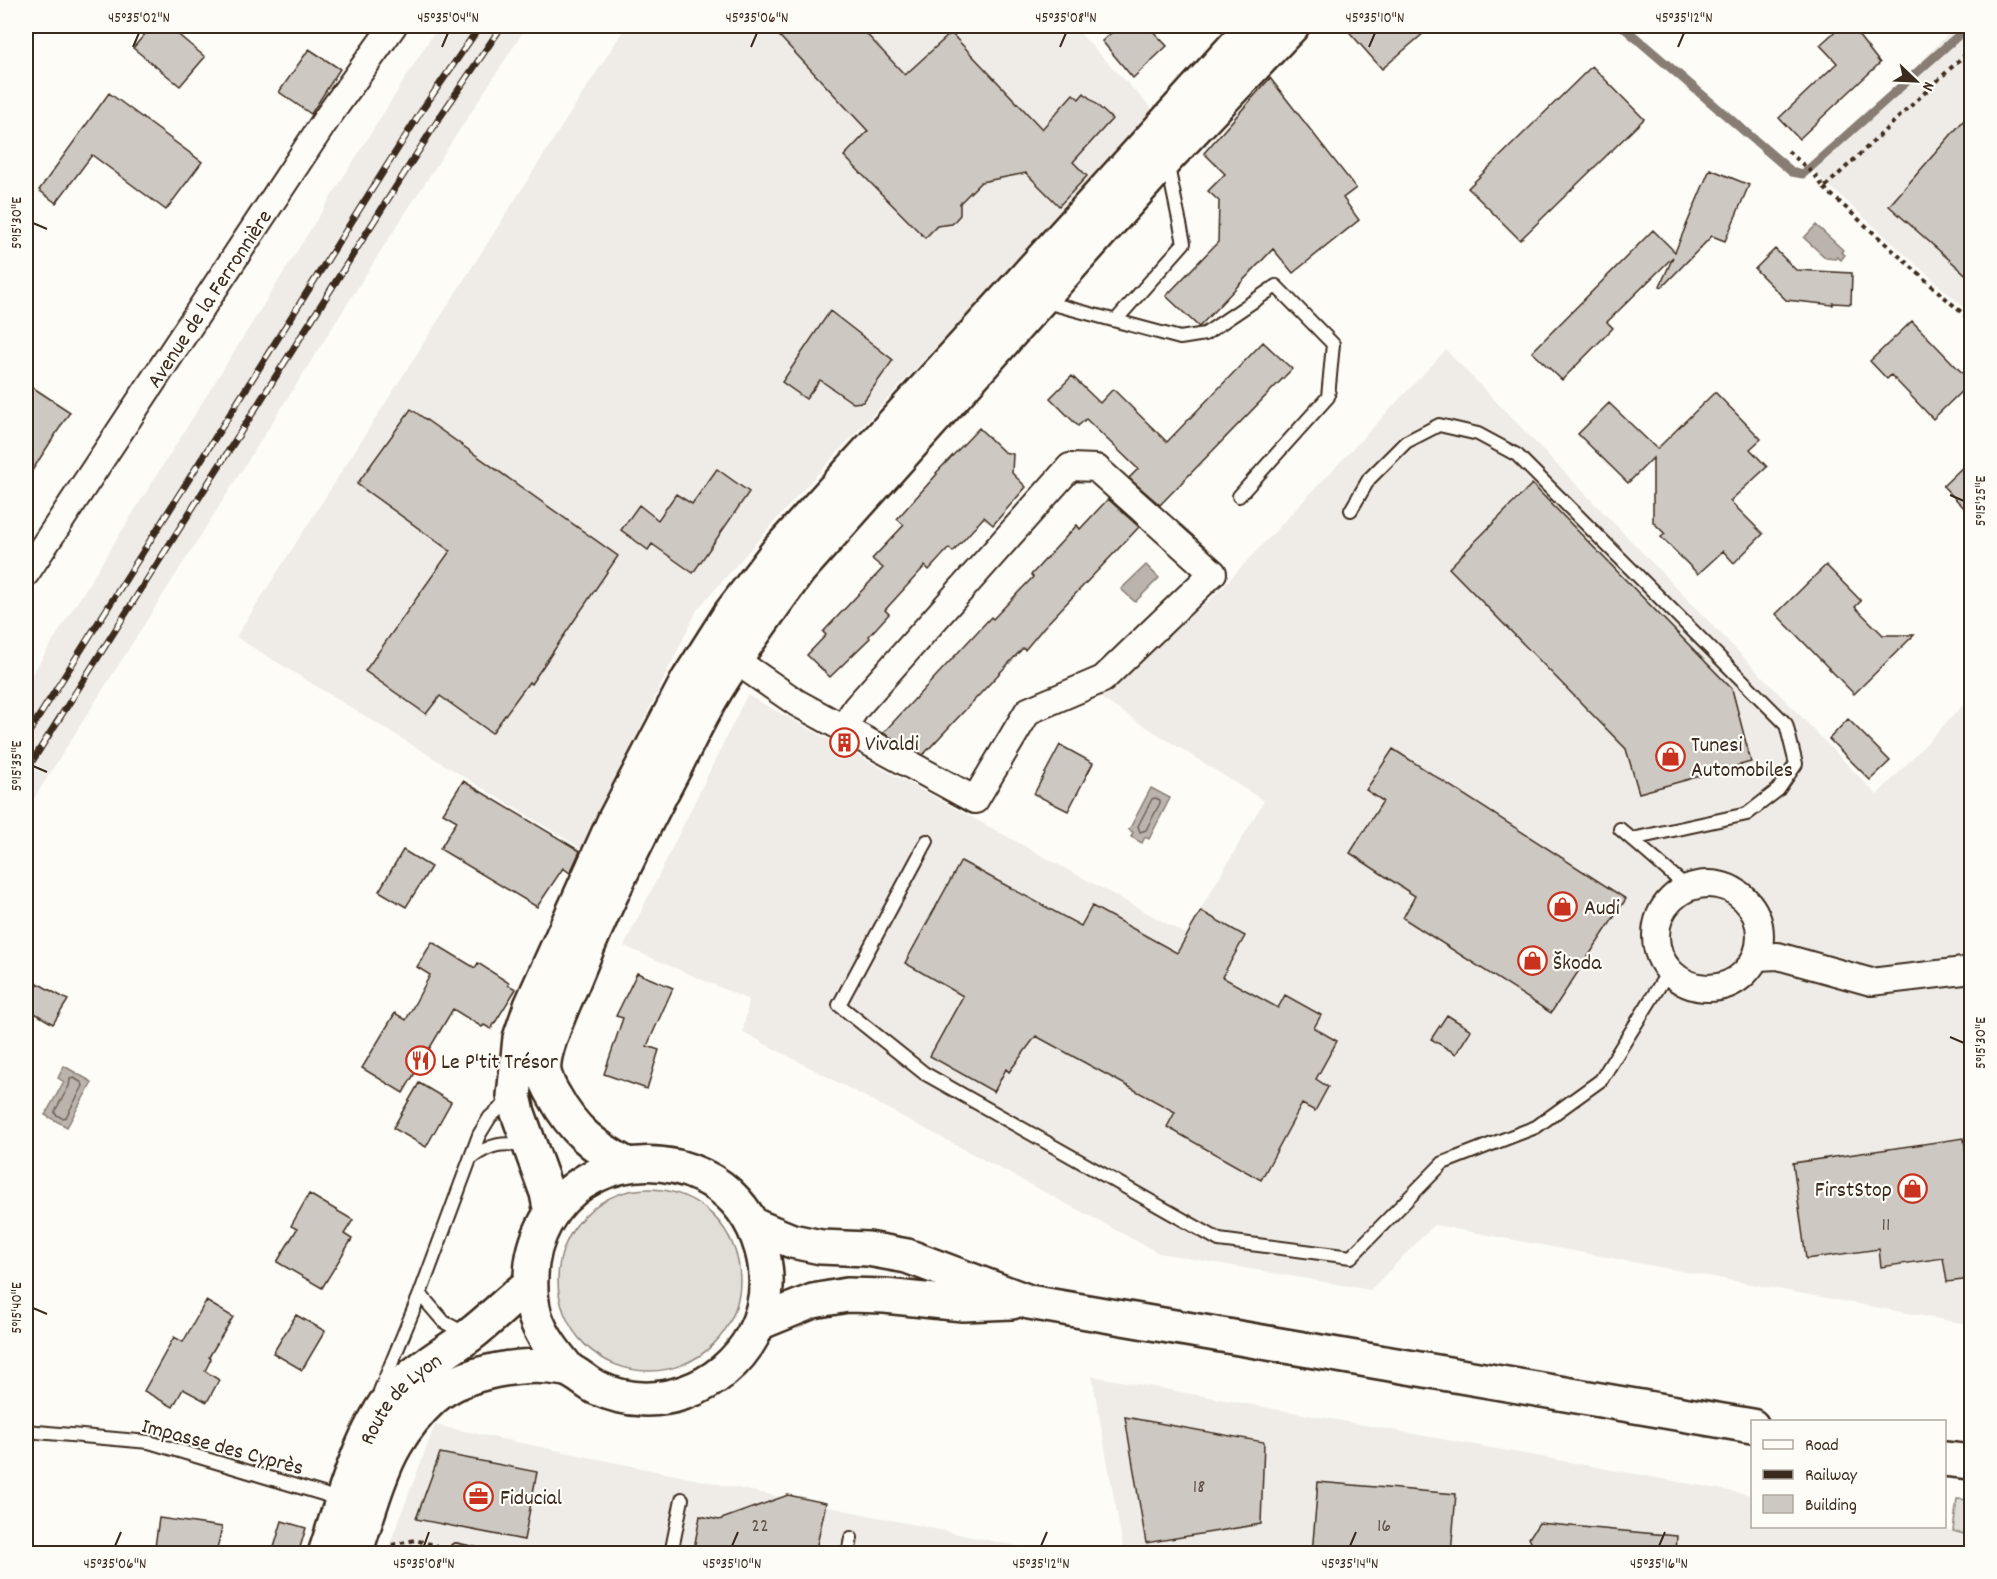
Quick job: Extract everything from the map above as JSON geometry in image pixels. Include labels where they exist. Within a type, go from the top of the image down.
[{"type":"main road","points":[[626,1164],[583,1135],[566,1117],[549,1087],[544,1070],[549,1044],[579,967],[640,831],[713,694],[751,635],[799,570],[1253,26]]},
{"type":"main road","points":[[551,1213],[514,1096],[520,1038],[531,1006],[615,819],[688,680],[730,614],[778,551],[1029,293],[1166,159],[1292,26]]},
{"type":"main road","points":[[656,1162],[686,1168],[713,1181],[736,1200],[753,1225],[765,1257],[767,1290],[759,1323],[744,1352],[720,1375],[692,1391],[660,1399],[628,1398],[597,1388],[569,1370],[549,1345],[539,1326],[535,1316],[530,1284],[535,1246],[551,1213],[572,1190],[597,1173],[626,1164],[656,1162]]},
{"type":"main road","points":[[753,1225],[792,1241],[820,1247],[868,1249],[906,1256],[1029,1302],[1751,1426]]},
{"type":"main road","name":"Route de Lyon","points":[[345,1552],[355,1509],[360,1452],[380,1410],[422,1368],[468,1336],[530,1284]]},
{"type":"main road","points":[[759,1323],[813,1302],[847,1296],[885,1296],[963,1304],[1029,1302]]},
{"type":"main road","name":"Route de Lyon","points":[[355,1509],[411,1422],[435,1396],[462,1381],[512,1367],[548,1366],[569,1370]]},
{"type":"main road","points":[[1946,1459],[1971,1462]]},
{"type":"street","name":"Avenue de la Ferronnière","points":[[26,573],[322,125],[393,26]]},
{"type":"street","points":[[735,660],[797,704],[975,800],[1028,711],[1103,679],[1213,573],[1096,468],[1070,467],[864,699],[843,728]]},
{"type":"street","points":[[1700,884],[1727,887],[1750,903],[1761,929],[1757,957],[1741,979],[1716,989],[1690,987],[1668,972],[1656,946],[1658,918],[1674,895],[1700,884]]},
{"type":"street","points":[[1757,957],[1778,956],[1871,982],[1971,970]]},
{"type":"lane","points":[[1116,320],[1184,243],[1166,159]]},
{"type":"lane","points":[[1029,293],[1180,338],[1205,334],[1276,286],[1333,344],[1328,397],[1239,496]]},
{"type":"lane","points":[[1351,510],[1369,479],[1406,442],[1439,425],[1478,434],[1517,455],[1786,724],[1796,764],[1778,790],[1747,814],[1632,840]]},
{"type":"lane","points":[[1620,829],[1689,889]]},
{"type":"lane","points":[[927,841],[839,1005],[924,1073],[1220,1240],[1351,1257],[1443,1163],[1536,1127],[1601,1080],[1668,972]]},
{"type":"lane","points":[[380,1410],[379,1395],[420,1294],[479,1135],[490,1117],[514,1096]]},
{"type":"lane","points":[[471,1158],[486,1148],[503,1143],[531,1147]]},
{"type":"lane","points":[[420,1294],[444,1322],[468,1336]]},
{"type":"lane","name":"Impasse des Cyprès","points":[[26,1431],[149,1442],[323,1494],[355,1509]]},
{"type":"lane","points":[[671,1554],[682,1499]]},
{"type":"lane","points":[[848,1554],[851,1538]]},
{"type":"lane","points":[[456,1550],[474,1554]]},
{"type":"path","points":[[1824,188],[1971,48]]},
{"type":"path","points":[[1788,151],[1815,175],[1824,188],[1971,322]]},
{"type":"path","points":[[345,1552],[415,1540],[456,1550]]},
{"type":"shaded area","points":[[438,26],[527,26],[384,246],[26,811],[26,684]]},
{"type":"shaded area","points":[[626,26],[1073,26],[1155,112],[799,494],[697,610],[582,849],[236,637]]},
{"type":"shaded area","points":[[1956,26],[1971,26],[1971,314],[1813,171]]},
{"type":"shaded area","points":[[1446,350],[1877,795],[1971,697],[1971,1325],[1434,1225],[1370,1290],[1159,1253],[743,1032],[749,1000],[624,946],[747,695],[1186,934],[1264,801],[1094,694],[1211,599]]},
{"type":"shaded area","points":[[649,1189],[684,1196],[713,1216],[733,1245],[740,1280],[733,1315],[713,1344],[684,1364],[649,1371],[614,1364],[585,1344],[565,1315],[558,1280],[565,1245],[585,1216],[614,1196]]},
{"type":"shaded area","points":[[1092,1376],[1751,1495],[1751,1528],[1938,1528],[1971,1535],[1971,1553],[1124,1553]]},
{"type":"shaded area","points":[[435,1425],[1050,1553],[386,1554]]},
{"type":"shaded area","points":[[1957,1499],[1971,1500],[1971,1536],[1953,1531]]},
{"type":"water","points":[[1816,225],[1843,250],[1841,252],[1845,255],[1841,260],[1837,257],[1835,259],[1826,258],[1804,238]]},
{"type":"water","points":[[1146,565],[1159,578],[1135,602],[1121,589]]},
{"type":"water","points":[[1151,788],[1170,798],[1149,839],[1145,837],[1142,843],[1131,837],[1133,832],[1129,830]]},
{"type":"water","points":[[64,1066],[92,1082],[67,1127],[45,1115],[64,1082],[58,1078]]},
{"type":"building","points":[[152,26],[168,26],[205,57],[180,86],[133,48]]},
{"type":"building","points":[[770,26],[859,26],[905,75],[951,33],[1042,129],[1073,94],[1079,99],[1084,93],[1112,119],[1073,162],[1087,176],[1059,206],[1026,173],[981,182],[960,203],[960,215],[952,224],[937,226],[925,238],[844,156],[868,131]]},
{"type":"building","points":[[1119,26],[1148,26],[1167,46],[1133,78],[1102,41]]},
{"type":"building","points":[[1344,26],[1432,26],[1382,69]]},
{"type":"building","points":[[1841,26],[1851,26],[1880,63],[1799,139],[1779,118],[1837,63],[1820,45]]},
{"type":"building","points":[[309,49],[340,69],[311,114],[279,92]]},
{"type":"building","points":[[1592,66],[1644,119],[1520,240],[1468,188]]},
{"type":"building","points":[[1270,78],[1356,188],[1343,198],[1359,220],[1293,273],[1273,249],[1199,327],[1166,296],[1218,242],[1219,201],[1208,191],[1225,174],[1204,153]]},
{"type":"building","points":[[109,93],[202,162],[166,210],[92,155],[56,203],[39,190]]},
{"type":"building","points":[[1971,112],[1971,279],[1889,206]]},
{"type":"building","points":[[1710,169],[1749,185],[1725,241],[1712,236],[1662,287],[1660,286],[1673,257],[1607,322],[1613,328],[1562,380],[1532,352],[1653,230],[1675,252]]},
{"type":"building","points":[[1775,249],[1796,270],[1852,273],[1851,304],[1833,303],[1833,305],[1786,300],[1755,269]]},
{"type":"building","points":[[830,311],[893,360],[863,402],[853,403],[820,380],[806,399],[782,382]]},
{"type":"building","points":[[1912,321],[1971,382],[1933,419],[1891,375],[1887,379],[1870,361]]},
{"type":"building","points":[[1263,342],[1292,369],[1160,505],[1129,478],[1138,469],[1086,419],[1078,426],[1050,398],[1072,376],[1100,403],[1113,389],[1167,442]]},
{"type":"building","points":[[26,383],[70,412],[26,480]]},
{"type":"building","points":[[1715,392],[1761,439],[1750,449],[1767,467],[1730,501],[1763,534],[1734,563],[1723,551],[1698,574],[1661,537],[1665,534],[1653,522],[1653,458],[1628,483],[1578,434],[1609,403],[1657,449]]},
{"type":"building","points":[[411,409],[618,556],[531,684],[529,682],[492,733],[440,696],[426,714],[365,671],[450,551],[357,484]]},
{"type":"building","points":[[979,428],[1004,452],[1013,454],[1012,473],[1026,487],[993,525],[984,517],[953,552],[949,548],[929,570],[925,566],[885,610],[889,614],[869,636],[870,638],[830,677],[807,655],[826,635],[823,632],[883,568],[872,559],[904,525],[897,519],[936,473]]},
{"type":"building","points":[[1971,459],[1971,515],[1943,486]]},
{"type":"building","points":[[717,469],[749,492],[693,573],[652,544],[648,550],[621,530],[639,505],[658,520],[676,494],[692,504]]},
{"type":"building","points":[[1532,484],[1732,689],[1751,762],[1639,793],[1626,749],[1449,568]]},
{"type":"building","points":[[1108,499],[1139,527],[1025,650],[1023,648],[923,755],[883,733],[991,617],[993,619],[1033,577],[1031,575],[1077,525],[1080,529]]},
{"type":"building","points":[[1826,565],[1861,601],[1855,607],[1883,635],[1914,635],[1854,694],[1776,614]]},
{"type":"building","points":[[1848,719],[1890,761],[1870,780],[1829,739]]},
{"type":"building","points":[[1060,745],[1093,763],[1068,811],[1034,794]]},
{"type":"building","points":[[1393,749],[1626,899],[1551,1013],[1403,918],[1415,896],[1350,853],[1383,801],[1366,790]]},
{"type":"building","points":[[463,781],[580,851],[570,873],[563,868],[537,907],[440,849],[457,821],[443,813]]},
{"type":"building","points":[[403,850],[431,867],[406,907],[379,891]]},
{"type":"building","points":[[961,861],[1081,926],[1092,906],[1177,953],[1201,911],[1245,936],[1222,977],[1278,1008],[1285,995],[1321,1015],[1314,1028],[1337,1041],[1316,1079],[1328,1087],[1315,1111],[1302,1104],[1261,1180],[1167,1127],[1175,1112],[1036,1036],[1009,1072],[1006,1069],[994,1092],[930,1056],[963,996],[905,963]]},
{"type":"building","points":[[432,942],[475,968],[478,963],[516,989],[491,1029],[484,1025],[482,1027],[453,1009],[403,1093],[362,1068],[395,1013],[406,1020],[430,975],[417,967]]},
{"type":"building","points":[[637,973],[673,988],[647,1046],[659,1050],[647,1089],[604,1074],[623,1018],[616,1016]]},
{"type":"building","points":[[37,983],[68,1000],[53,1024],[26,1008],[26,1001]]},
{"type":"building","points":[[1447,1015],[1471,1030],[1456,1054],[1431,1039]]},
{"type":"building","points":[[419,1083],[451,1102],[426,1147],[393,1128]]},
{"type":"building","points":[[1964,1138],[1971,1197],[1971,1279],[1947,1282],[1943,1258],[1881,1267],[1879,1249],[1806,1259],[1793,1163]]},
{"type":"building","points":[[309,1194],[353,1220],[344,1234],[352,1239],[322,1288],[277,1262],[297,1229],[291,1226]]},
{"type":"building","points":[[206,1301],[233,1317],[209,1357],[211,1359],[205,1371],[219,1380],[207,1402],[183,1389],[173,1407],[144,1391],[174,1337],[183,1342]]},
{"type":"building","points":[[296,1315],[325,1331],[302,1370],[273,1353]]},
{"type":"building","points":[[1125,1417],[1264,1442],[1261,1524],[1146,1543]]},
{"type":"building","name":"Fiducial","points":[[440,1453],[537,1472],[524,1540],[416,1519]]},
{"type":"building","points":[[1318,1482],[1456,1494],[1451,1554],[1312,1554]]},
{"type":"building","points":[[788,1495],[826,1503],[815,1554],[693,1554],[700,1516],[719,1520]]},
{"type":"building","points":[[159,1518],[222,1527],[216,1554],[154,1554]]},
{"type":"building","points":[[282,1521],[306,1528],[298,1554],[272,1554]]},
{"type":"building","points":[[1539,1523],[1677,1536],[1676,1554],[1537,1554],[1529,1538]]},
{"type":"waterway","points":[[1622,26],[1792,172],[1803,174],[1969,26]]},
{"type":"railway","points":[[26,737],[424,107],[480,26]]},
{"type":"railway","points":[[26,771],[440,117],[502,26]]},
{"type":"place","name":"Vivaldi","points":[[844,742]]},
{"type":"place","name":"Tunesi Automobiles","points":[[1670,756]]},
{"type":"place","name":"Audi","points":[[1563,906]]},
{"type":"place","name":"Škoda","points":[[1532,961]]},
{"type":"place","name":"Le P'tit Trésor","points":[[420,1060]]},
{"type":"place","name":"FirstStop","points":[[1913,1188]]},
{"type":"place","name":"Fiducial","points":[[479,1496]]}]
